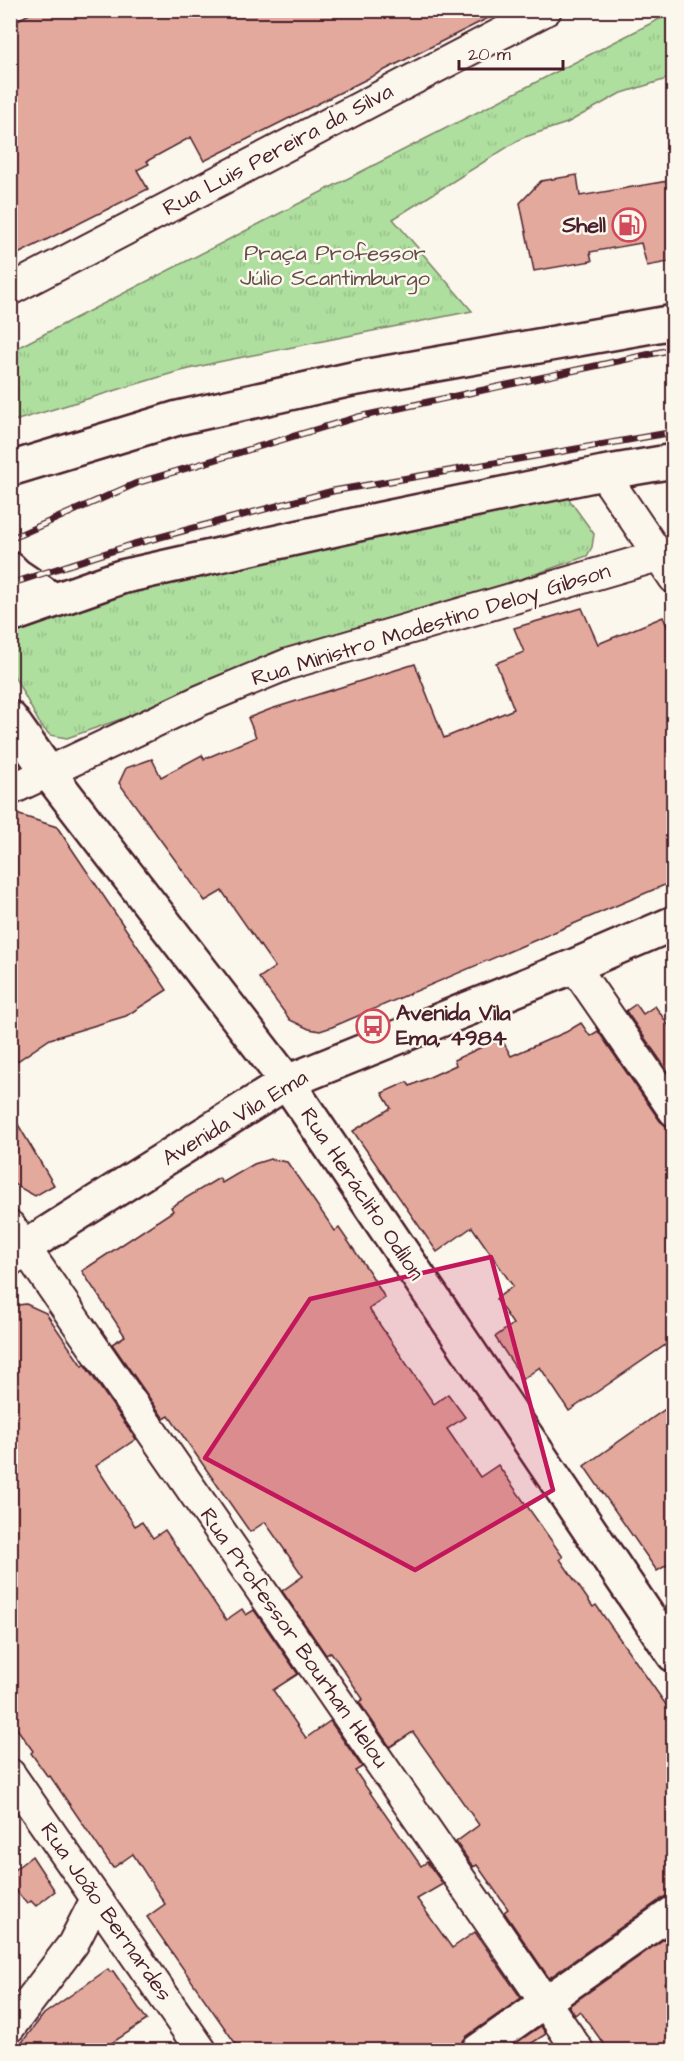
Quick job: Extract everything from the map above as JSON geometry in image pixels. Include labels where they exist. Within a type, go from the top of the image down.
[{"type":"main road","points":[[10,469],[178,418],[340,381],[674,322]]},
{"type":"main road","points":[[10,616],[121,577],[603,473],[674,461]]},
{"type":"main road","points":[[10,569],[53,600]]},
{"type":"main road","name":"Rua Heráclito Odilon","points":[[10,718],[48,772],[287,1082],[674,1655]]},
{"type":"main road","name":"Avenida Vila Ema","points":[[15,1244],[287,1082],[674,923]]},
{"type":"street","name":"Rua Luis Pereira da Silva","points":[[10,290],[546,10]]},
{"type":"street","points":[[603,473],[666,567]]},
{"type":"street","name":"Rua Ministro Modestino Deloy Gibson","points":[[10,790],[201,700],[288,664],[666,567]]},
{"type":"street","points":[[574,966],[674,1111]]},
{"type":"street","name":"Rua Professor Bourhan Helou","points":[[15,1244],[578,2050]]},
{"type":"street","name":"Rua João Bernardes","points":[[10,1774],[201,2050]]},
{"type":"street","points":[[10,2027],[73,1944],[96,1899]]},
{"type":"street","points":[[477,2050],[674,1911]]},
{"type":"highlighted area","points":[[491,1257],[553,1490],[415,1570],[205,1458],[310,1299]]},
{"type":"green space","name":"Praça Professor Júlio Scantimburgo","points":[[673,12],[673,77],[619,94],[567,123],[522,138],[393,219],[472,311],[218,362],[173,373],[11,422],[11,351]]},
{"type":"green space","points":[[563,491],[594,534],[592,547],[587,556],[67,738],[50,735],[41,726],[11,670],[10,631],[133,587]]},
{"type":"building","points":[[37,10],[504,10],[204,161],[191,137],[147,161],[149,164],[137,170],[148,189],[10,258],[10,24]]},
{"type":"building","points":[[577,175],[580,196],[674,180],[674,261],[647,266],[641,243],[590,252],[592,261],[534,271],[520,203],[541,181]]},
{"type":"building","points":[[582,608],[598,644],[663,617],[674,642],[674,881],[332,1027],[320,1031],[309,1029],[290,1020],[259,978],[275,967],[222,891],[205,901],[119,783],[126,768],[152,759],[161,777],[202,755],[204,759],[256,737],[248,718],[415,664],[444,738],[514,709],[496,663],[524,652],[514,628]]},
{"type":"building","points":[[10,812],[57,827],[167,990],[126,1016],[50,1039],[10,1066]]},
{"type":"building","points":[[636,1004],[643,1014],[655,1006],[674,1033],[674,1080],[626,1011]]},
{"type":"building","points":[[581,1023],[590,1036],[598,1031],[660,1121],[674,1128],[674,1339],[569,1411],[540,1367],[523,1379],[495,1337],[513,1324],[496,1299],[513,1286],[472,1227],[437,1252],[353,1131],[391,1108],[382,1093],[407,1082],[410,1086],[456,1065],[454,1060],[501,1038],[511,1056]]},
{"type":"building","points":[[10,1111],[54,1185],[35,1196],[15,1185],[10,1179]]},
{"type":"building","points":[[270,1159],[287,1162],[335,1231],[339,1228],[370,1273],[385,1298],[369,1309],[434,1404],[448,1394],[465,1417],[447,1429],[480,1477],[498,1465],[563,1557],[560,1559],[593,1607],[596,1605],[674,1716],[674,1894],[664,1897],[549,1978],[504,1912],[508,1909],[477,1865],[473,1867],[456,1842],[479,1825],[413,1732],[390,1747],[359,1702],[363,1699],[331,1652],[326,1655],[282,1591],[303,1576],[265,1522],[250,1532],[169,1416],[164,1419],[112,1344],[125,1336],[82,1271],[173,1211],[171,1207],[219,1178],[222,1183],[254,1164]]},
{"type":"building","points":[[26,1304],[46,1313],[136,1439],[96,1466],[135,1526],[142,1522],[153,1538],[165,1530],[226,1620],[242,1609],[246,1615],[254,1610],[298,1674],[273,1690],[306,1738],[330,1721],[362,1767],[355,1771],[421,1866],[427,1862],[443,1884],[417,1899],[452,1948],[475,1932],[521,1998],[467,2036],[460,2050],[240,2050],[147,1917],[165,1904],[133,1854],[113,1868],[50,1776],[48,1777],[31,1753],[33,1751],[10,1719],[10,1306]]},
{"type":"building","points":[[674,1403],[674,1561],[657,1571],[584,1466]]},
{"type":"building","points":[[32,1856],[55,1891],[36,1906],[31,1901],[27,1904],[10,1883],[10,1873]]},
{"type":"building","points":[[674,1932],[674,1978],[665,1984],[674,1997],[674,2050],[608,2050],[580,2011],[575,2015],[569,2006]]},
{"type":"building","points":[[108,1969],[110,1972],[113,1971],[147,2020],[101,2050],[16,2050],[44,2014]]},
{"type":"building","points":[[541,2026],[546,2034],[521,2050],[506,2050]]},
{"type":"railway","points":[[10,539],[137,483],[358,417],[674,349]]},
{"type":"railway","points":[[10,584],[134,544],[333,491],[674,432]]},
{"type":"place","name":"Shell","points":[[629,225]]},
{"type":"place","name":"Avenida Vila Ema, 4984","points":[[373,1026]]}]
